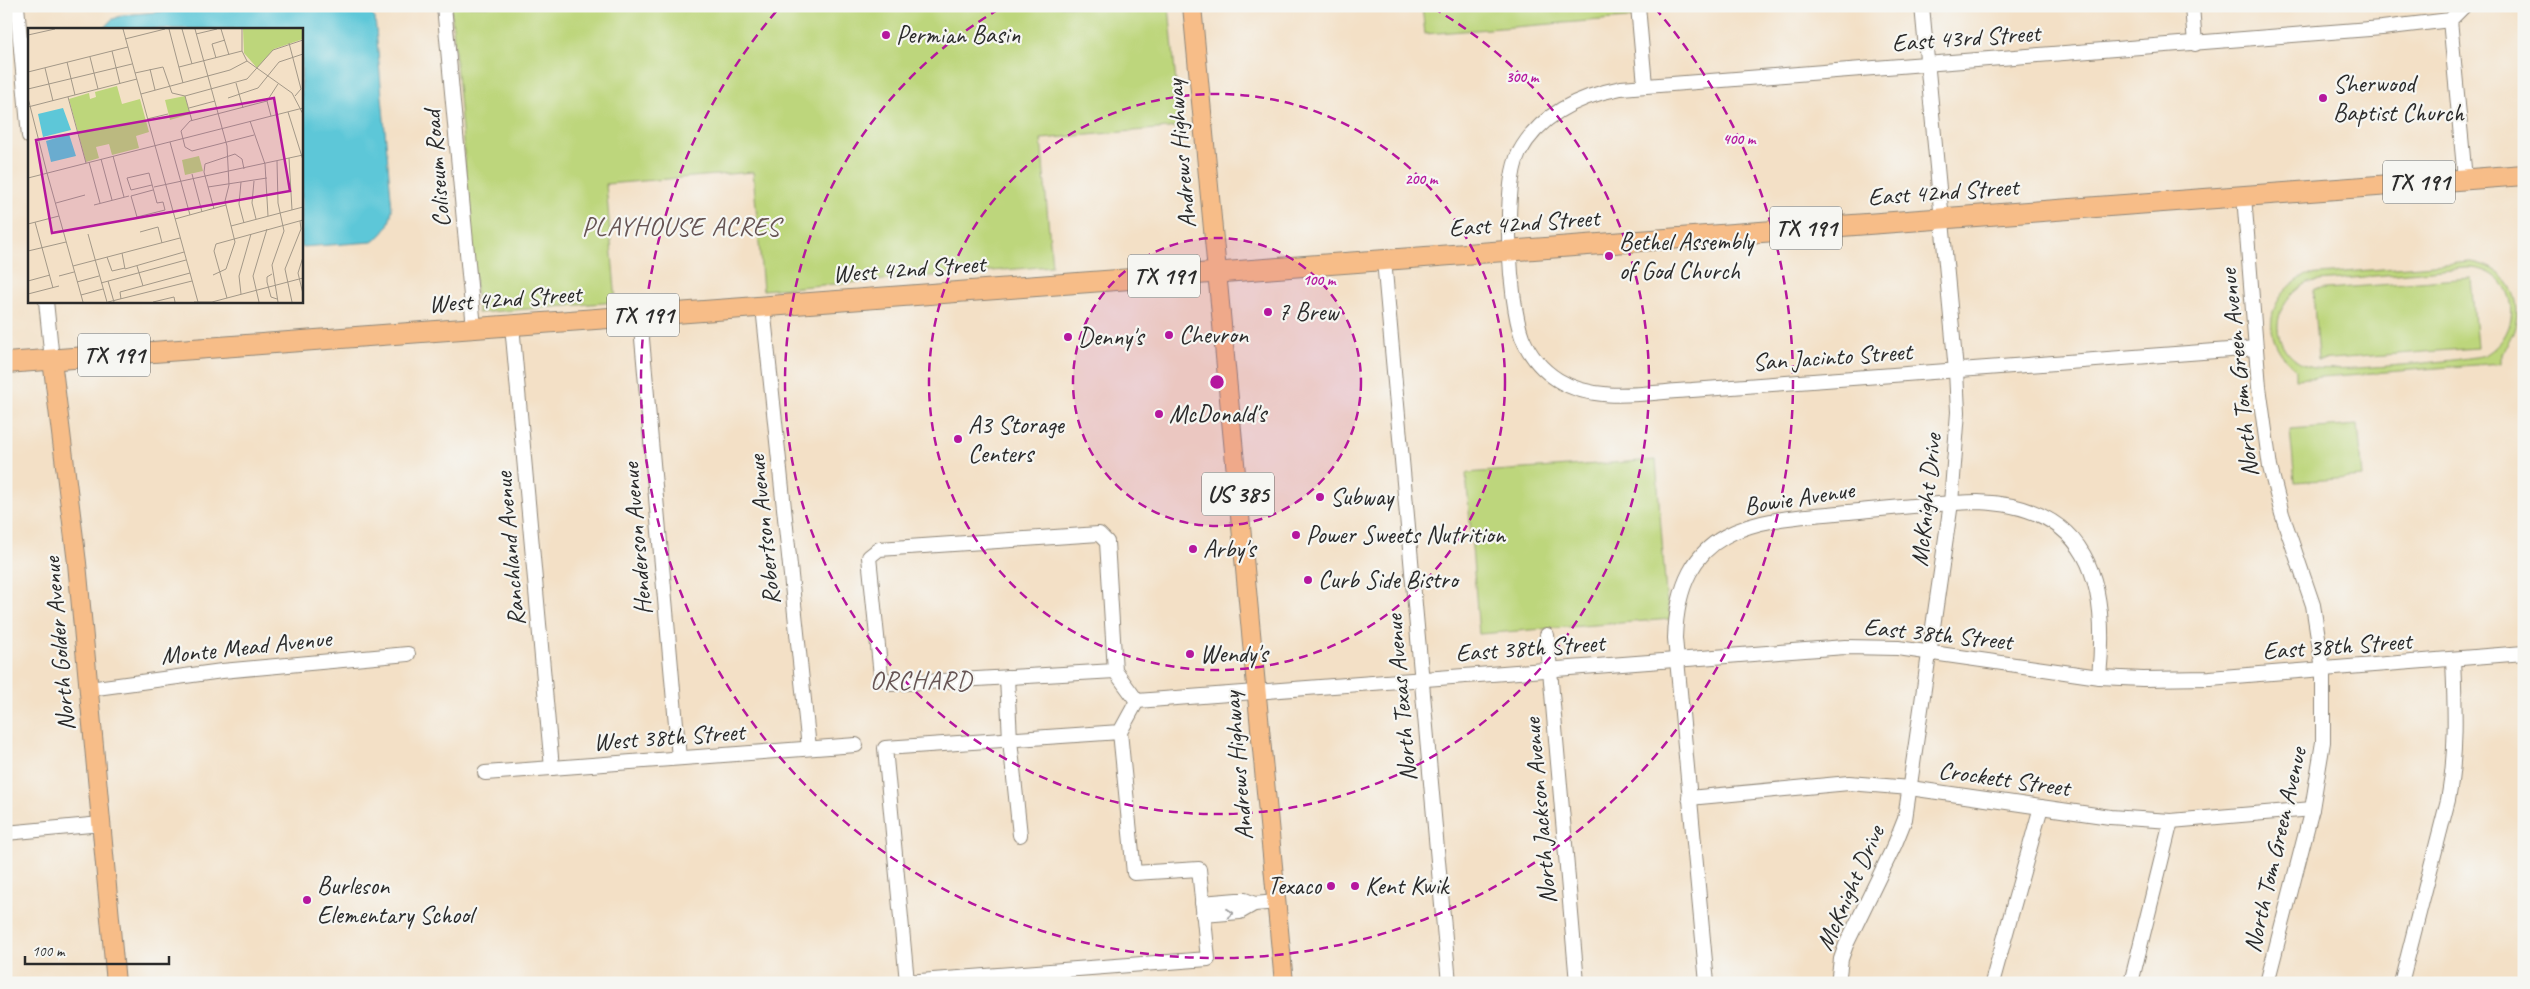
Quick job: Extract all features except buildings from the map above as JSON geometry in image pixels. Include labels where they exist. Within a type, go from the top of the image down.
[{"type":"highway","name":"East 42nd Street","points":[[1217,272],[2524,175]]},
{"type":"highway","name":"West 42nd Street","points":[[6,363],[1217,272]]},
{"type":"main road","name":"Andrews Highway","points":[[1192,6],[1284,983]]},
{"type":"main road","name":"North Golder Avenue","points":[[52,360],[77,563],[116,983]]},
{"type":"street","points":[[17,6],[28,125]]},
{"type":"street","name":"Coliseum Road","points":[[444,6],[474,328]]},
{"type":"street","points":[[1638,6],[1645,86]]},
{"type":"street","name":"McKnight Drive","points":[[1838,983],[1844,952],[1895,844],[1904,819],[1951,503],[1958,412],[1956,371],[1922,6]]},
{"type":"street","points":[[2192,6],[2195,44]]},
{"type":"street","points":[[2464,6],[2450,20],[2465,179]]},
{"type":"street","name":"East 43rd Street","points":[[1511,250],[1509,189],[1514,165],[1527,142],[1553,115],[1581,99],[1602,92],[1645,86],[2195,44],[2450,20]]},
{"type":"street","name":"North Tom Green Avenue","points":[[2244,196],[2256,348],[2270,467],[2282,514],[2313,605],[2323,669],[2323,742],[2312,809],[2267,983]]},
{"type":"street","name":"San Jacinto Street","points":[[1511,250],[1518,323],[1529,351],[1547,373],[1558,381],[1588,392],[1620,394],[1674,391],[2256,348]]},
{"type":"street","name":"North Texas Avenue","points":[[1384,260],[1450,983]]},
{"type":"street","name":"North Golder Avenue","points":[[46,302],[52,360]]},
{"type":"street","name":"Robertson Avenue","points":[[764,307],[808,748]]},
{"type":"street","name":"Henderson Avenue","points":[[640,316],[679,758]]},
{"type":"street","name":"Ranchland Avenue","points":[[512,325],[552,768]]},
{"type":"street","name":"Bowie Avenue","points":[[1707,983],[1676,660],[1676,621],[1682,588],[1689,573],[1703,553],[1731,532],[1755,523],[1774,520],[1951,503],[1998,503],[2026,508],[2048,518],[2073,538],[2082,551],[2093,577],[2100,634],[2099,677]]},
{"type":"street","points":[[1115,671],[891,684],[882,676],[870,557],[879,549],[1099,534],[1107,542],[1115,671],[1137,701]]},
{"type":"street","name":"North Jackson Avenue","points":[[1547,635],[1577,983]]},
{"type":"street","name":"East 38th Street","points":[[1257,692],[1845,647],[1898,648],[2099,677],[2179,679],[2453,660],[2524,653]]},
{"type":"street","name":"Monte Mead Avenue","points":[[89,688],[213,672],[408,654]]},
{"type":"street","points":[[2401,983],[2453,773],[2455,714],[2453,660]]},
{"type":"street","points":[[1006,677],[1010,740],[1020,835]]},
{"type":"street","points":[[1137,701],[1257,692]]},
{"type":"street","points":[[1120,732],[885,748],[907,982],[1208,959],[1199,869],[1134,873],[1120,732],[1137,701]]},
{"type":"street","name":"West 38th Street","points":[[486,773],[856,745]]},
{"type":"street","name":"Crockett Street","points":[[1689,798],[1849,783],[1910,788],[2110,817],[2172,821],[2312,809]]},
{"type":"street","points":[[1992,983],[2041,807]]},
{"type":"street","points":[[2131,983],[2172,821]]},
{"type":"street","points":[[6,833],[101,824]]},
{"type":"street","points":[[1203,909],[1237,900],[1245,900],[1254,904],[1277,902]]},
{"type":"green space","points":[[451,6],[1169,6],[1180,127],[1041,139],[1052,266],[763,290],[753,172],[606,184],[616,302],[478,313]]},
{"type":"green space","points":[[1422,6],[1638,6],[1639,17],[1425,34]]},
{"type":"green space","points":[[2471,262],[2500,274],[2509,285],[2515,297],[2517,311],[2515,325],[2510,340],[2501,353],[2501,363],[2296,379],[2296,369],[2284,357],[2276,345],[2272,332],[2272,319],[2275,306],[2282,294],[2307,275]],"holes":[[[2464,268],[2482,270],[2495,277],[2505,287],[2510,301],[2511,315],[2508,330],[2499,344],[2485,355],[2395,366],[2320,368],[2309,367],[2296,361],[2286,351],[2280,338],[2278,324],[2281,310],[2292,294],[2308,282]]]},
{"type":"green space","points":[[2471,278],[2477,348],[2318,360],[2313,290]]},
{"type":"green space","points":[[2358,425],[2363,477],[2295,482],[2290,430]]},
{"type":"green space","points":[[1656,460],[1666,595],[1671,619],[1479,634],[1466,473]]},
{"type":"water","points":[[224,6],[363,6],[375,18],[392,209],[390,219],[381,235],[372,242],[302,247],[302,28],[104,28],[111,20],[123,15]]},
{"type":"place","name":"Permian Basin","points":[[886,35]]},
{"type":"place","name":"Sherwood Baptist Church","points":[[2323,98]]},
{"type":"place","name":"Bethel Assembly of God Church","points":[[1609,256]]},
{"type":"place","name":"7 Brew","points":[[1268,312]]},
{"type":"place","name":"Chevron","points":[[1169,335]]},
{"type":"place","name":"Denny's","points":[[1068,337]]},
{"type":"place","name":"McDonald's","points":[[1159,414]]},
{"type":"place","name":"A3 Storage Centers","points":[[958,439]]},
{"type":"place","name":"Subway","points":[[1320,497]]},
{"type":"place","name":"Power Sweets Nutrition","points":[[1296,535]]},
{"type":"place","name":"Arby's","points":[[1193,549]]},
{"type":"place","name":"Curb Side Bistro","points":[[1308,580]]},
{"type":"place","name":"Wendy's","points":[[1190,654]]},
{"type":"place","name":"Texaco","points":[[1331,886]]},
{"type":"place","name":"Kent Kwik","points":[[1355,886]]},
{"type":"place","name":"Burleson Elementary School","points":[[307,900]]},
{"type":"district","name":"PLAYHOUSE ACRES","points":[[681,226]]},
{"type":"district","name":"ORCHARD","points":[[921,680]]}]
